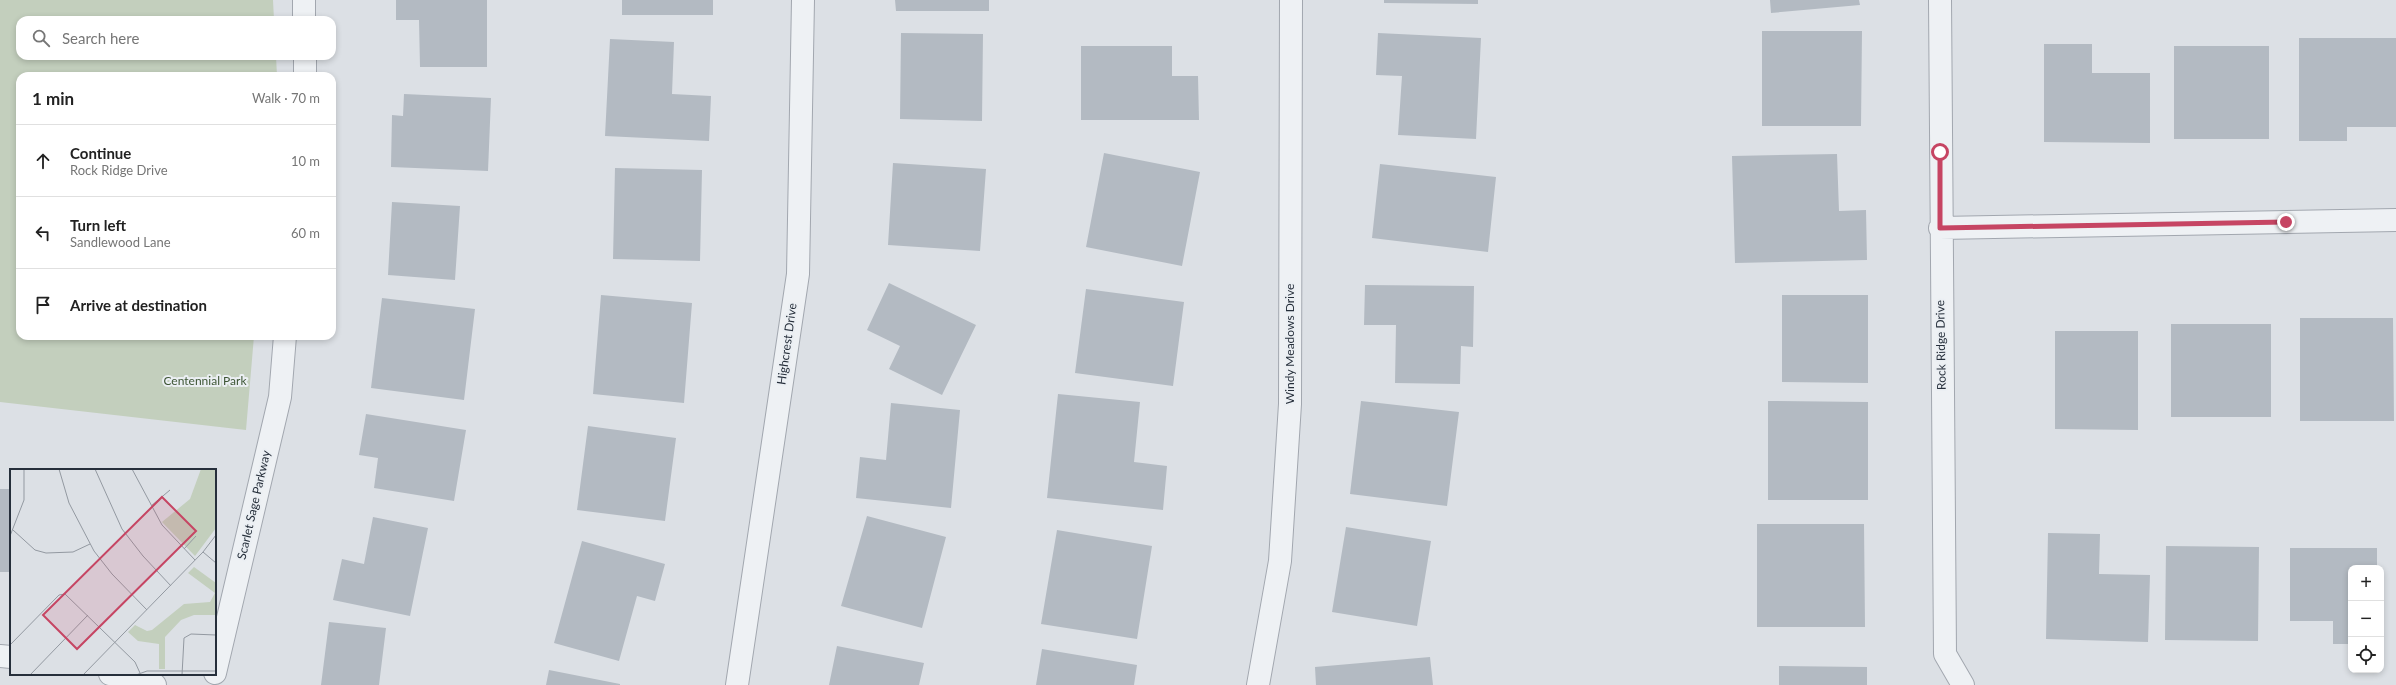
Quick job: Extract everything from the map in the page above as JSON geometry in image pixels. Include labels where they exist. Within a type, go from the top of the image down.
[{"type":"street","points":[[304,0],[304,16]]},
{"type":"street","name":"Highcrest Drive","points":[[737,685],[798,274],[803,0]]},
{"type":"street","name":"Windy Meadows Drive","points":[[1258,685],[1280,561],[1290,404],[1291,0]]},
{"type":"street","name":"Rock Ridge Drive","points":[[1940,0],[1940,228],[1945,654],[1963,685]]},
{"type":"street","points":[[305,60],[305,72]]},
{"type":"street","points":[[1940,228],[2396,220]]},
{"type":"street","name":"Scarlet Sage Parkway","points":[[216,670],[280,397],[285,340]]},
{"type":"street","points":[[0,656],[10,657]]},
{"type":"street","points":[[114,675],[155,685]]},
{"type":"street","name":"Scarlet Sage Parkway","points":[[212,685],[215,675]]},
{"type":"green space","name":"Centennial Park","points":[[0,0],[273,0],[274,16],[16,16],[16,60],[276,60],[277,72],[16,72],[16,340],[254,340],[246,430],[0,402]]},
{"type":"building","points":[[396,0],[487,0],[487,67],[420,67],[419,20],[396,20]]},
{"type":"building","points":[[622,0],[713,0],[713,15],[622,15]]},
{"type":"building","points":[[895,0],[989,0],[989,11],[896,11]]},
{"type":"building","points":[[1384,0],[1478,0],[1478,4],[1384,3]]},
{"type":"building","points":[[1770,0],[1859,0],[1860,5],[1771,13]]},
{"type":"building","points":[[1762,31],[1862,31],[1861,126],[1762,126]]},
{"type":"building","points":[[901,33],[983,34],[982,121],[900,119]]},
{"type":"building","points":[[1378,33],[1481,38],[1476,139],[1398,135],[1402,76],[1376,75]]},
{"type":"building","points":[[2299,38],[2396,38],[2396,127],[2347,127],[2347,141],[2299,141]]},
{"type":"building","points":[[610,39],[674,42],[672,94],[711,96],[709,141],[605,136]]},
{"type":"building","points":[[2044,44],[2092,44],[2092,73],[2150,73],[2150,143],[2044,142]]},
{"type":"building","points":[[1081,46],[1172,46],[1172,76],[1198,76],[1199,120],[1081,120]]},
{"type":"building","points":[[2174,46],[2269,46],[2269,139],[2174,139]]},
{"type":"building","points":[[404,94],[491,98],[488,171],[391,167],[392,115],[403,116]]},
{"type":"building","points":[[1104,153],[1200,172],[1182,266],[1086,247]]},
{"type":"building","points":[[1837,154],[1839,211],[1866,210],[1867,260],[1735,263],[1732,156]]},
{"type":"building","points":[[893,163],[986,169],[980,251],[888,245]]},
{"type":"building","points":[[1380,164],[1496,177],[1488,252],[1372,238]]},
{"type":"building","points":[[615,168],[702,170],[700,261],[613,259]]},
{"type":"building","points":[[392,202],[460,206],[455,280],[388,275]]},
{"type":"building","points":[[889,283],[976,325],[942,395],[889,369],[900,346],[867,330]]},
{"type":"building","points":[[1365,285],[1474,286],[1473,347],[1461,346],[1460,384],[1395,383],[1396,325],[1364,325]]},
{"type":"building","points":[[1086,289],[1184,302],[1173,386],[1075,373]]},
{"type":"building","points":[[601,295],[692,303],[684,403],[593,394]]},
{"type":"building","points":[[1782,295],[1868,295],[1868,383],[1782,382]]},
{"type":"building","points":[[382,298],[475,309],[464,400],[371,388]]},
{"type":"building","points":[[2300,318],[2393,318],[2394,421],[2300,421]]},
{"type":"building","points":[[2171,324],[2271,324],[2271,417],[2171,417]]},
{"type":"building","points":[[2055,331],[2138,331],[2138,430],[2055,429]]},
{"type":"building","points":[[1058,394],[1140,402],[1134,462],[1167,466],[1163,510],[1047,498]]},
{"type":"building","points":[[1361,401],[1459,412],[1447,506],[1350,494]]},
{"type":"building","points":[[1768,401],[1868,402],[1868,500],[1768,500]]},
{"type":"building","points":[[891,403],[960,410],[951,508],[856,498],[860,457],[886,460]]},
{"type":"building","points":[[366,414],[466,430],[454,501],[374,488],[378,458],[359,455]]},
{"type":"building","points":[[588,426],[676,438],[665,521],[577,510]]},
{"type":"building","points":[[0,489],[10,489],[10,572],[0,572]]},
{"type":"building","points":[[867,516],[946,537],[922,628],[841,606]]},
{"type":"building","points":[[373,517],[428,528],[410,616],[333,600],[342,559],[364,564]]},
{"type":"building","points":[[1757,524],[1864,524],[1865,627],[1757,627]]},
{"type":"building","points":[[1346,527],[1431,541],[1417,626],[1332,612]]},
{"type":"building","points":[[1057,530],[1152,546],[1137,639],[1041,624]]},
{"type":"building","points":[[2048,533],[2100,534],[2099,574],[2150,575],[2148,642],[2046,639]]},
{"type":"building","points":[[582,541],[665,564],[655,601],[637,596],[619,661],[554,643]]},
{"type":"building","points":[[2166,546],[2259,547],[2258,641],[2165,640]]},
{"type":"building","points":[[2290,548],[2377,548],[2377,565],[2348,565],[2348,644],[2333,644],[2333,621],[2290,621]]},
{"type":"building","points":[[329,622],[386,628],[379,685],[321,685]]},
{"type":"building","points":[[837,646],[924,663],[919,685],[829,685]]},
{"type":"building","points":[[1042,649],[1137,665],[1134,685],[1036,685]]},
{"type":"building","points":[[1430,657],[1433,685],[1316,685],[1315,667]]},
{"type":"building","points":[[1779,666],[1867,667],[1867,685],[1779,685]]},
{"type":"building","points":[[549,670],[620,684],[620,685],[546,685]]},
{"type":"route","points":[[1940,152],[1940,228],[2286,222]]}]
